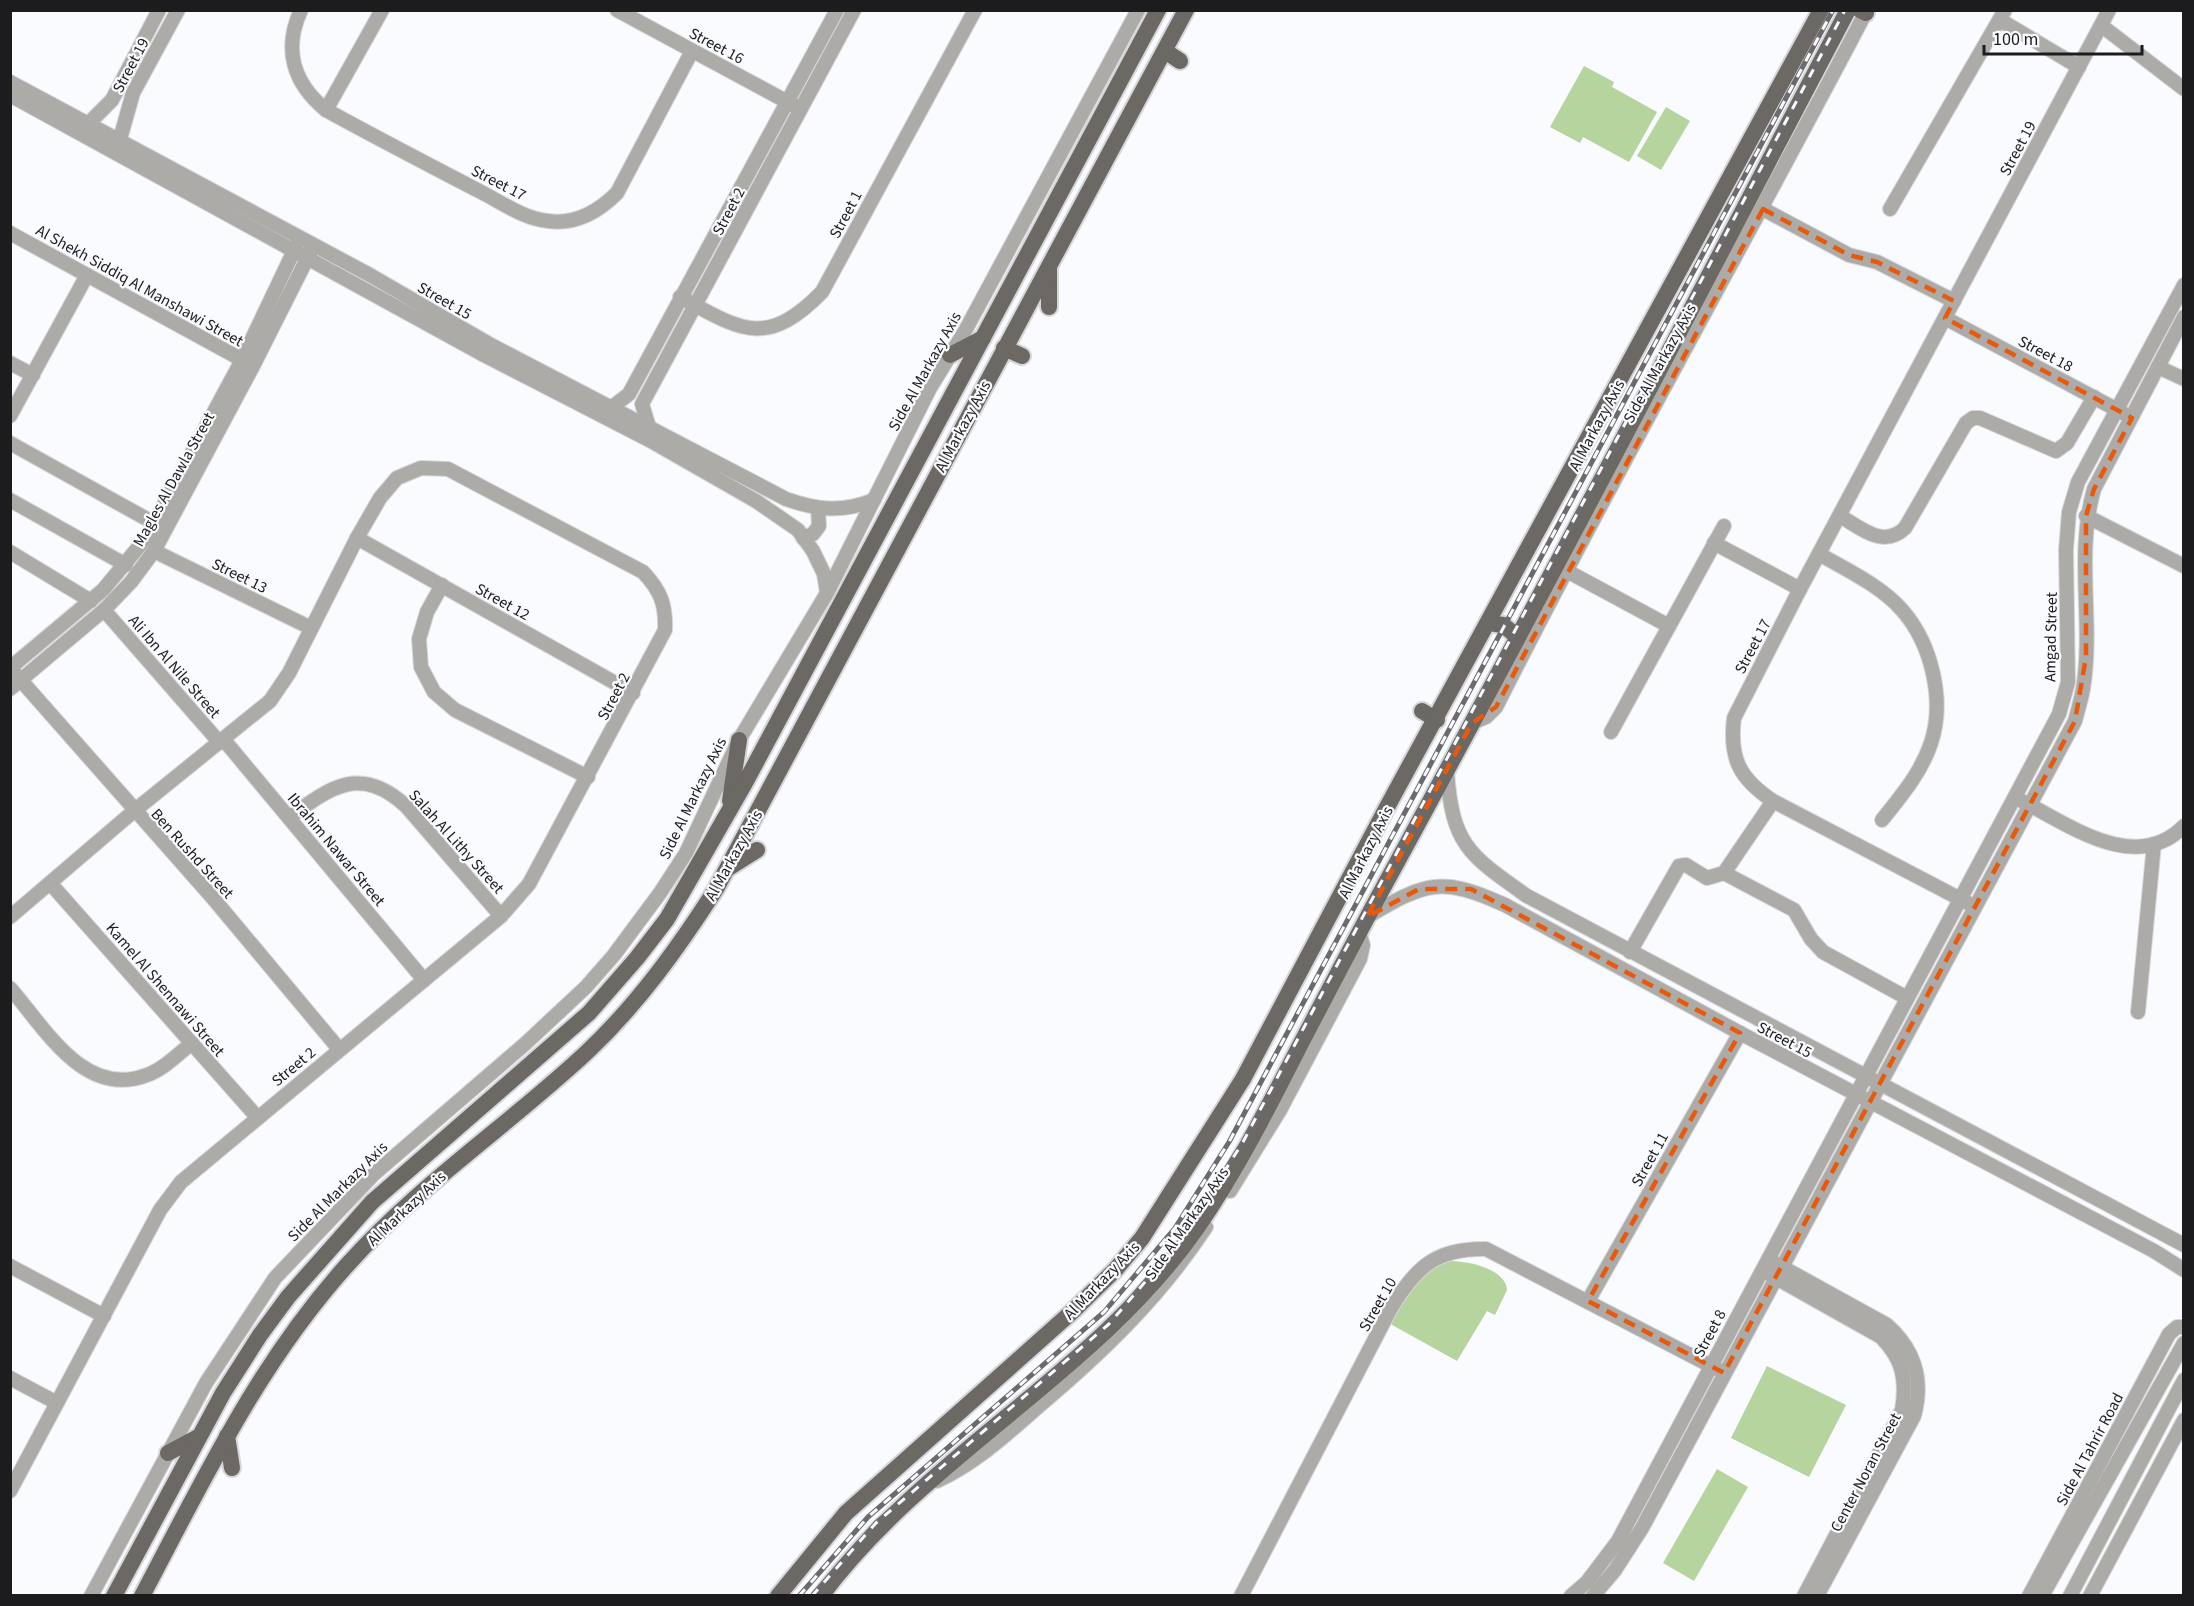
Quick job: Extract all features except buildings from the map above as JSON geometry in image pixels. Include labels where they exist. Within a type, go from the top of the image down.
[{"type":"main road","name":"Al Markazy Axis","points":[[114,1596],[198,1437],[260,1335],[288,1297],[372,1203],[589,1013],[637,958],[667,918],[729,812],[1158,10]]},
{"type":"main road","name":"Al Markazy Axis","points":[[142,1596],[227,1436],[279,1350],[349,1263],[433,1181],[587,1052],[656,975],[687,933],[726,870],[1186,10]]},
{"type":"main road","name":"Al Markazy Axis","points":[[778,1596],[846,1513],[1053,1330],[1130,1253],[1243,1079],[1821,10]]},
{"type":"main road","name":"Al Markazy Axis","points":[[821,1596],[869,1537],[921,1488],[1078,1357],[1129,1309],[1172,1261],[1208,1211],[1252,1137],[1848,10]]},
{"type":"main road","points":[[1146,32],[1158,20],[1166,16],[1175,21],[1176,28]]},
{"type":"main road","points":[[1165,51],[1180,61]]},
{"type":"main road","points":[[1049,265],[1049,307]]},
{"type":"main road","points":[[950,355],[983,338]]},
{"type":"main road","points":[[1004,348],[1022,356]]},
{"type":"main road","points":[[1489,623],[1503,625],[1518,637]]},
{"type":"main road","points":[[1422,711],[1437,720]]},
{"type":"main road","points":[[729,812],[739,740]]},
{"type":"main road","points":[[726,870],[757,850]]},
{"type":"main road","points":[[503,1090],[504,1100],[512,1105],[546,1087]]},
{"type":"main road","points":[[452,1132],[486,1116],[495,1118],[498,1128]]},
{"type":"main road","points":[[227,1436],[232,1468]]},
{"type":"main road","points":[[168,1452],[198,1437]]},
{"type":"street","name":"Street 19","points":[[88,123],[112,100],[159,10]]},
{"type":"street","name":"Street 19","points":[[120,139],[134,93],[178,10]]},
{"type":"street","name":"Street 17","points":[[302,10],[292,37],[293,65],[300,82],[311,98],[326,110],[528,216],[546,221],[566,222],[586,217],[603,207],[617,193],[692,51]]},
{"type":"street","points":[[326,110],[382,10]]},
{"type":"street","name":"Street 16","points":[[617,10],[801,109]]},
{"type":"street","name":"Street 2","points":[[611,408],[629,394],[837,10]]},
{"type":"street","name":"Street 2","points":[[649,427],[642,404],[854,10]]},
{"type":"street","name":"Street 1","points":[[680,297],[738,328],[770,328],[800,315],[822,292],[975,10]]},
{"type":"street","name":"Side Al Markazy Axis","points":[[91,1596],[227,1347],[275,1278],[374,1174],[556,1016],[614,955],[647,913],[686,853],[739,740],[827,593],[930,387],[992,282],[1138,10]]},
{"type":"street","name":"Street 19","points":[[1954,301],[2109,10]]},
{"type":"street","name":"Side Al Markazy Axis","points":[[1472,723],[1486,717],[1496,707],[1565,570],[1763,209],[1864,11]]},
{"type":"street","points":[[1890,209],[2002,15],[2079,67]]},
{"type":"street","points":[[2102,26],[2184,89]]},
{"type":"street","name":"Street 15","points":[[10,82],[19,96],[297,243]]},
{"type":"street","name":"Street 15","points":[[19,96],[88,123],[120,139],[484,355],[575,395],[611,408],[786,499],[818,508],[854,508],[874,500]]},
{"type":"street","points":[[1763,209],[1849,255],[1877,262],[1954,301]]},
{"type":"street","name":"Al Shekh Siddiq Al Manshawi Street","points":[[10,233],[247,363]]},
{"type":"street","name":"Magles Al Dawla Street","points":[[247,363],[297,243]]},
{"type":"street","name":"Magles Al Dawla Street","points":[[10,668],[91,601],[126,565],[161,521],[311,251]]},
{"type":"street","points":[[10,416],[87,275]]},
{"type":"street","name":"Amgad Street","points":[[1865,1077],[2059,714],[2068,682],[2066,550],[2069,512],[2078,482],[2117,409],[2179,303],[2183,287]]},
{"type":"street","name":"Street 17","points":[[1954,301],[1742,700],[1734,718],[1732,738],[1735,757],[1743,775],[1773,801],[1974,906]]},
{"type":"street","name":"Amgad Street","points":[[1880,1084],[2075,721],[2083,689],[2086,657],[2083,550],[2086,516],[2094,489],[2184,317]]},
{"type":"street","name":"Street 18","points":[[1945,318],[2132,418]]},
{"type":"street","points":[[10,363],[33,375]]},
{"type":"street","points":[[2158,367],[2184,380]]},
{"type":"street","name":"Street 15","points":[[575,395],[778,514],[813,551],[824,574],[827,593]]},
{"type":"street","points":[[1840,516],[1880,538],[1898,535],[1905,528],[1966,423],[1973,418],[1980,418],[2056,451],[2067,443],[2094,397]]},
{"type":"street","points":[[10,443],[161,521]]},
{"type":"street","name":"Street 2","points":[[10,917],[134,811],[270,701],[289,673],[357,538],[380,498],[397,478],[421,468],[448,469],[643,572],[658,588],[666,608],[665,630],[540,866],[516,901],[501,916],[194,1170],[170,1196],[10,1491]]},
{"type":"street","points":[[10,501],[126,565]]},
{"type":"street","points":[[803,538],[813,534],[819,526],[818,508]]},
{"type":"street","points":[[2086,516],[2184,566]]},
{"type":"street","name":"Magles Al Dawla Street","points":[[16,685],[104,610],[131,582],[154,550],[161,521]]},
{"type":"street","points":[[1611,732],[1724,526]]},
{"type":"street","name":"Street 12","points":[[357,538],[633,693]]},
{"type":"street","points":[[1714,543],[1800,589]]},
{"type":"street","name":"Street 13","points":[[154,550],[312,628]]},
{"type":"street","points":[[10,552],[91,601]]},
{"type":"street","points":[[1819,554],[1863,579],[1902,610],[1927,650],[1937,696],[1931,742],[1911,784],[1882,820]]},
{"type":"street","points":[[1565,570],[1669,626]]},
{"type":"street","points":[[442,585],[428,612],[419,639],[421,667],[434,692],[455,710],[588,777]]},
{"type":"street","name":"Ali Ibn Al Nile Street","points":[[104,610],[222,741]]},
{"type":"street","name":"Ben Rushd Street","points":[[10,668],[16,685],[212,897],[339,1049]]},
{"type":"street","name":"Ibrahim Nawar Street","points":[[222,741],[424,980]]},
{"type":"street","name":"Street 15","points":[[1447,771],[1449,800],[1455,826],[1475,857],[1527,896],[2184,1245]]},
{"type":"street","name":"Salah Al Lithy Street","points":[[289,818],[322,793],[339,785],[357,783],[376,786],[392,794],[406,806],[501,916]]},
{"type":"street","points":[[2015,797],[2116,846],[2135,848],[2154,844],[2169,838],[2184,826]]},
{"type":"street","points":[[1630,952],[1679,866],[1686,864],[1707,878],[1724,873],[1773,801]]},
{"type":"street","points":[[2138,1012],[2154,844]]},
{"type":"street","points":[[1724,873],[1794,910],[1811,939],[1823,952],[1907,998]]},
{"type":"street","name":"Kamel Al Shennawi Street","points":[[50,883],[257,1117]]},
{"type":"street","name":"Street 15","points":[[1363,925],[1419,889],[1437,886],[1471,889],[2154,1251],[2184,1270]]},
{"type":"street","points":[[10,988],[75,1064],[92,1074],[120,1080],[148,1075],[192,1043]]},
{"type":"street","name":"Street 11","points":[[1588,1301],[1740,1033]]},
{"type":"street","name":"Street 8","points":[[1571,1596],[1587,1582],[1618,1541],[1865,1077]]},
{"type":"street","name":"Street 8","points":[[1593,1596],[1629,1550],[1880,1084]]},
{"type":"street","name":"Street 10","points":[[1241,1596],[1391,1308],[1412,1276],[1430,1261],[1448,1252],[1486,1249],[1724,1373]]},
{"type":"street","name":"Center Noran Street","points":[[1765,1265],[1887,1325],[1911,1352],[1917,1370],[1919,1388],[1914,1416],[1817,1596]]},
{"type":"street","points":[[10,1266],[104,1316]]},
{"type":"street","name":"Center Noran Street","points":[[1779,1272],[1881,1337],[1896,1355],[1905,1377],[1902,1410],[1803,1596]]},
{"type":"street","name":"Side Al Tahrir Road","points":[[2029,1596],[2064,1543],[2169,1334],[2177,1327],[2184,1327]]},
{"type":"street","points":[[2043,1596],[2064,1543],[2184,1343]]},
{"type":"street","points":[[10,1378],[57,1403]]},
{"type":"street","points":[[2070,1596],[2184,1380]]},
{"type":"street","points":[[2090,1596],[2184,1420]]},
{"type":"highlighted area","points":[[1763,209],[1849,255],[1877,262],[1954,301],[1945,318],[2132,418],[2094,489],[2086,516],[2086,657],[2075,721],[1724,1373],[1588,1301],[1740,1033],[1471,889],[1419,889],[1367,917],[1472,723],[1496,707]]},
{"type":"green space","points":[[1584,66],[1614,82],[1612,87],[1657,112],[1629,162],[1583,137],[1580,143],[1550,127]]},
{"type":"green space","points":[[1666,107],[1690,121],[1661,170],[1637,156]]},
{"type":"green space","points":[[1451,1261],[1476,1265],[1493,1272],[1505,1283],[1507,1290],[1495,1315],[1487,1311],[1457,1361],[1385,1321],[1395,1305],[1433,1265]]},
{"type":"green space","points":[[1767,1366],[1846,1405],[1809,1477],[1731,1438]]},
{"type":"green space","points":[[1717,1469],[1748,1487],[1694,1581],[1663,1563]]},
{"type":"railway","points":[[799,1596],[868,1517],[1104,1312],[1175,1228],[1229,1142],[1833,10]]},
{"type":"railway","points":[[812,1596],[876,1523],[1109,1324],[1181,1240],[1243,1142],[1845,10]]}]
